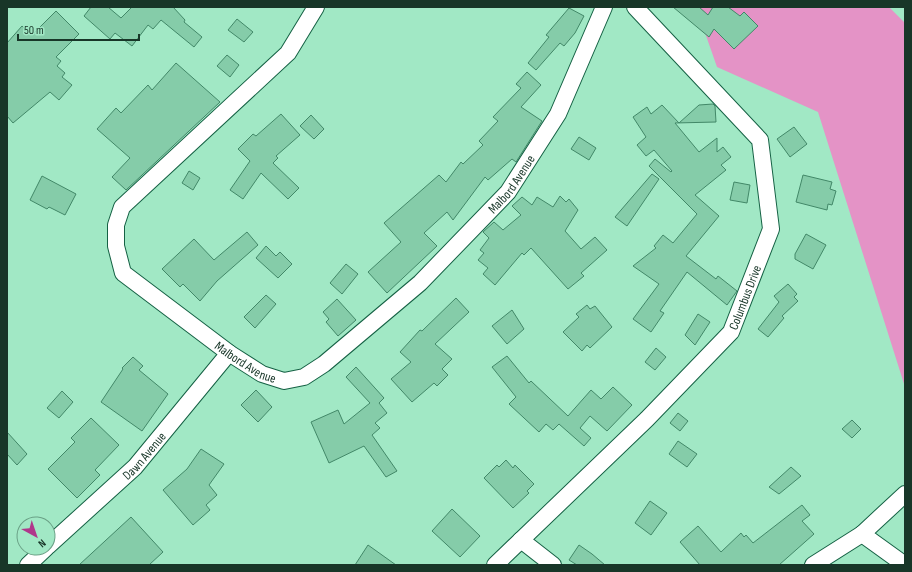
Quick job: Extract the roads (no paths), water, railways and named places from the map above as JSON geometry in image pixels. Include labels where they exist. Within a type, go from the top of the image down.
[{"type":"street","name":"Malbord Avenue","points":[[316,7],[288,53],[122,207],[116,225],[116,246],[123,273],[229,354],[262,374],[284,381],[304,377],[324,364],[420,284],[508,192],[558,114],[604,7]]},
{"type":"street","name":"Columbus Drive","points":[[495,565],[647,419],[731,332],[771,229],[760,140],[635,7]]},
{"type":"street","name":"Dawn Avenue","points":[[56,539],[135,466],[229,354]]},
{"type":"street","points":[[813,565],[862,534],[905,494]]},
{"type":"street","points":[[862,534],[905,565]]},
{"type":"street","points":[[521,540],[553,565]]},
{"type":"street","name":"Dawn Avenue","points":[[28,565],[38,556]]}]
